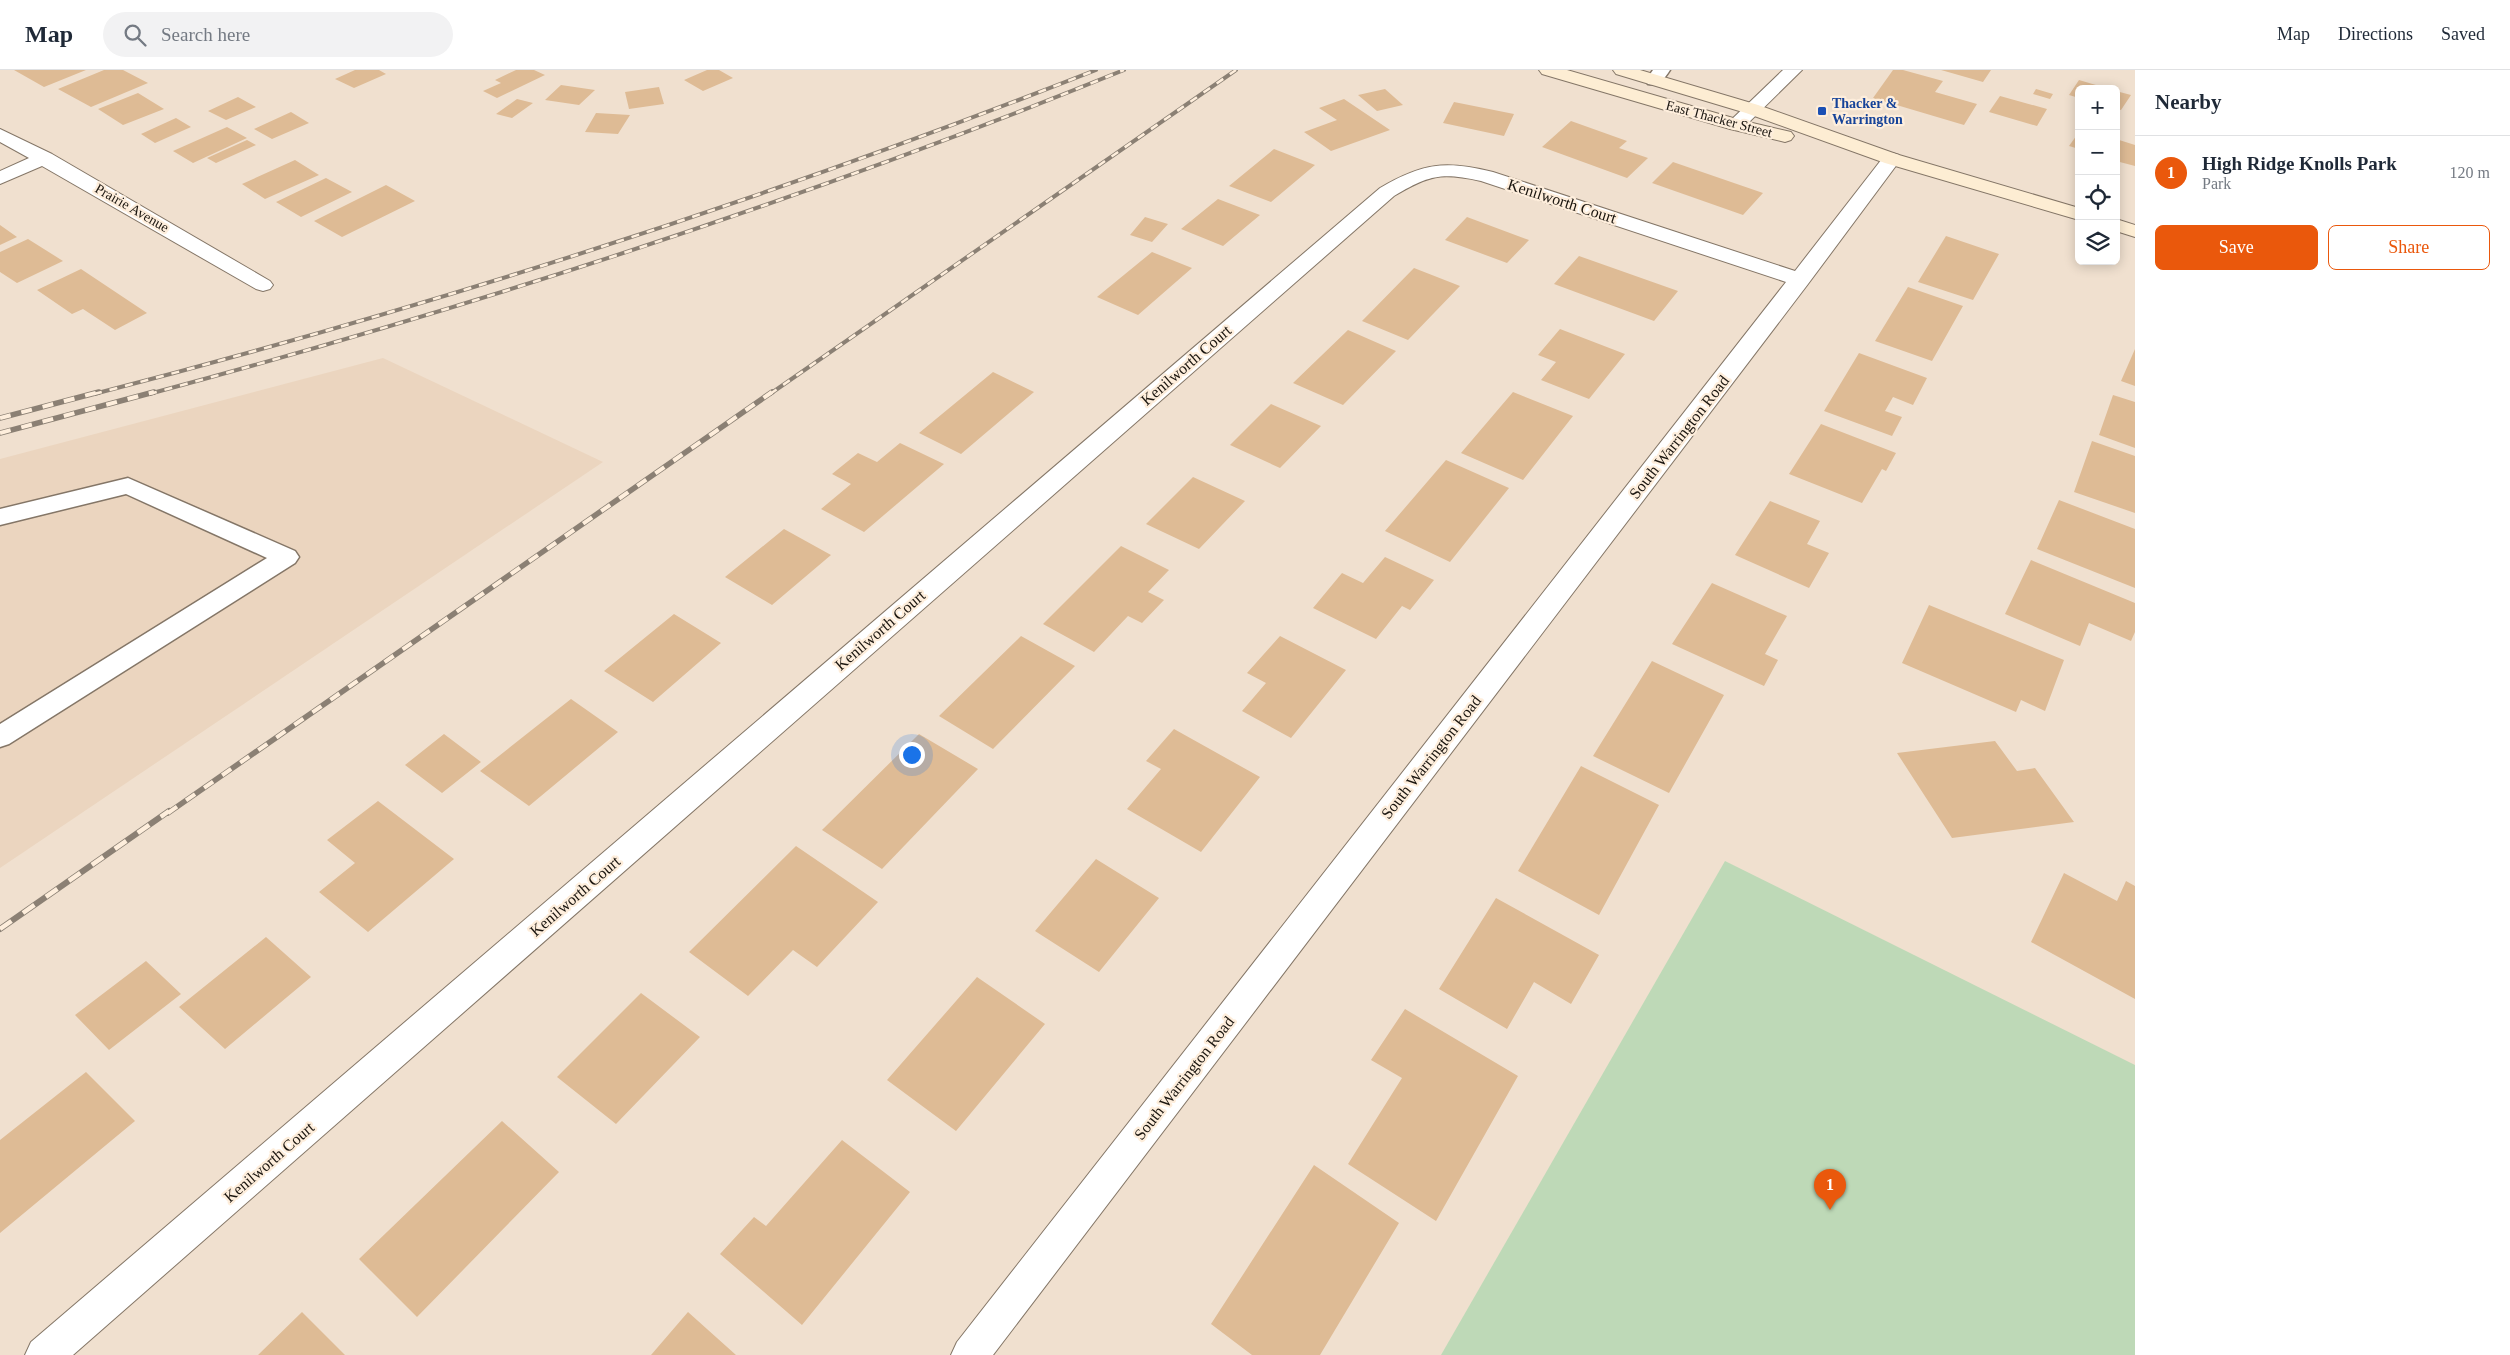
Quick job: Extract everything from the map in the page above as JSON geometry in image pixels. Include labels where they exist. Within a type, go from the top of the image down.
[{"type":"main road","name":"East Thacker Street","points":[[1548,70],[1736,125],[1892,159]]},
{"type":"main road","name":"East Thacker Street","points":[[1622,70],[1658,75],[1892,159],[2075,213]]},
{"type":"main road","points":[[2120,226],[2135,230]]},
{"type":"street","points":[[1736,125],[1793,70]]},
{"type":"street","name":"Prairie Avenue","points":[[0,134],[45,158],[263,285]]},
{"type":"street","points":[[0,178],[45,158]]},
{"type":"street","name":"South Warrington Road","points":[[970,1355],[1801,280],[1892,159]]},
{"type":"street","name":"Kenilworth Court","points":[[44,1355],[358,1086],[1041,489],[1387,192],[1413,175],[1427,170],[1444,169],[1486,176],[1801,280]]},
{"type":"lane","points":[[0,517],[128,486],[287,557],[0,737]]},
{"type":"shaded area","points":[[383,358],[603,462],[0,868],[0,459]]},
{"type":"green space","points":[[1725,861],[2135,1065],[2135,1355],[1441,1355]]},
{"type":"building","points":[[14,70],[86,70],[44,87]]},
{"type":"building","points":[[104,70],[123,70],[148,83],[91,107],[58,89]]},
{"type":"building","points":[[355,70],[379,70],[386,74],[354,88],[335,79]]},
{"type":"building","points":[[516,70],[534,70],[545,75],[497,98],[483,91],[501,83],[495,80]]},
{"type":"building","points":[[707,70],[719,70],[733,78],[703,91],[684,80]]},
{"type":"building","points":[[1893,70],[1903,70],[1943,81],[1935,92],[1977,104],[1964,125],[1873,98]]},
{"type":"building","points":[[1941,70],[1991,70],[1983,82]]},
{"type":"building","points":[[2079,80],[2096,85],[2076,85]]},
{"type":"building","points":[[561,85],[595,90],[579,105],[545,100]]},
{"type":"building","points":[[2075,86],[2075,97],[2069,95]]},
{"type":"building","points":[[659,87],[664,104],[629,109],[625,92]]},
{"type":"building","points":[[1385,89],[1403,105],[1377,111],[1358,95]]},
{"type":"building","points":[[2036,89],[2053,94],[2050,99],[2033,94]]},
{"type":"building","points":[[2120,92],[2131,95],[2121,110]]},
{"type":"building","points":[[138,93],[164,109],[123,125],[98,109]]},
{"type":"building","points":[[2000,96],[2047,109],[2037,126],[1989,112]]},
{"type":"building","points":[[238,97],[256,107],[226,120],[208,111]]},
{"type":"building","points":[[517,99],[533,103],[512,118],[496,114]]},
{"type":"building","points":[[1344,99],[1390,130],[1331,151],[1304,132],[1337,120],[1319,108]]},
{"type":"building","points":[[1454,102],[1514,114],[1504,136],[1443,123]]},
{"type":"building","points":[[291,112],[309,123],[272,139],[254,129]]},
{"type":"building","points":[[596,113],[630,115],[618,134],[585,132]]},
{"type":"building","points":[[176,118],[191,127],[155,143],[141,134]]},
{"type":"building","points":[[1571,121],[1627,141],[1619,148],[1648,158],[1627,178],[1542,147]]},
{"type":"building","points":[[227,127],[247,138],[193,163],[173,151]]},
{"type":"building","points":[[2075,138],[2075,148],[2069,146]]},
{"type":"building","points":[[247,140],[256,145],[216,163],[207,158]]},
{"type":"building","points":[[2120,140],[2135,145],[2135,166],[2120,162]]},
{"type":"building","points":[[1274,149],[1315,165],[1271,202],[1229,186]]},
{"type":"building","points":[[295,160],[319,175],[265,199],[242,184]]},
{"type":"building","points":[[1673,162],[1763,193],[1743,215],[1652,183]]},
{"type":"building","points":[[326,178],[352,192],[301,217],[276,202]]},
{"type":"building","points":[[386,185],[415,201],[342,237],[314,221]]},
{"type":"building","points":[[1218,199],[1260,215],[1223,246],[1181,229]]},
{"type":"building","points":[[1145,217],[1168,224],[1152,242],[1130,235]]},
{"type":"building","points":[[1467,217],[1529,240],[1507,263],[1445,240]]},
{"type":"building","points":[[0,225],[17,237],[0,245]]},
{"type":"building","points":[[1946,236],[1999,254],[1973,300],[1918,282]]},
{"type":"building","points":[[28,239],[63,261],[17,283],[0,272],[0,252]]},
{"type":"building","points":[[1152,252],[1192,268],[1138,315],[1097,297]]},
{"type":"building","points":[[1579,256],[1678,291],[1654,321],[1554,284]]},
{"type":"building","points":[[1414,268],[1460,286],[1408,340],[1362,321]]},
{"type":"building","points":[[81,269],[147,313],[115,330],[83,309],[72,314],[37,290]]},
{"type":"building","points":[[1908,287],[1963,306],[1932,361],[1875,341]]},
{"type":"building","points":[[1560,329],[1625,354],[1589,399],[1541,380],[1556,362],[1538,355]]},
{"type":"building","points":[[1348,330],[1396,351],[1343,405],[1293,383]]},
{"type":"building","points":[[2135,349],[2135,386],[2121,381]]},
{"type":"building","points":[[1859,353],[1927,378],[1913,405],[1893,397],[1885,411],[1902,417],[1892,436],[1824,411]]},
{"type":"building","points":[[993,372],[1034,392],[961,454],[919,433]]},
{"type":"building","points":[[1513,392],[1573,416],[1523,480],[1461,453]]},
{"type":"building","points":[[2113,395],[2135,402],[2135,448],[2099,435]]},
{"type":"building","points":[[1271,404],[1321,426],[1280,468],[1230,445]]},
{"type":"building","points":[[1821,424],[1896,453],[1886,471],[1882,469],[1862,503],[1789,474]]},
{"type":"building","points":[[2092,441],[2135,456],[2135,513],[2074,492]]},
{"type":"building","points":[[900,443],[944,464],[864,532],[821,509],[851,484],[832,474],[858,453],[877,462]]},
{"type":"building","points":[[1446,460],[1509,488],[1450,562],[1385,531]]},
{"type":"building","points":[[1193,477],[1245,501],[1199,549],[1146,524]]},
{"type":"building","points":[[2059,500],[2135,529],[2135,588],[2037,549]]},
{"type":"building","points":[[1770,501],[1820,521],[1807,544],[1829,553],[1809,588],[1735,555]]},
{"type":"building","points":[[784,529],[831,555],[772,605],[725,577]]},
{"type":"building","points":[[1121,546],[1169,570],[1148,592],[1164,600],[1142,623],[1128,616],[1094,652],[1043,624]]},
{"type":"building","points":[[1385,557],[1434,580],[1410,610],[1402,606],[1376,639],[1313,608],[1342,573],[1363,583]]},
{"type":"building","points":[[2031,560],[2135,603],[2135,632],[2131,641],[2089,623],[2080,646],[2005,614]]},
{"type":"building","points":[[1712,583],[1787,616],[1765,654],[1778,660],[1764,686],[1672,644]]},
{"type":"building","points":[[1929,605],[2064,660],[2045,711],[2021,700],[2016,712],[1902,663]]},
{"type":"building","points":[[674,614],[721,643],[653,702],[604,671]]},
{"type":"building","points":[[1021,636],[1075,666],[993,749],[939,716]]},
{"type":"building","points":[[1280,636],[1346,670],[1291,738],[1242,711],[1266,683],[1247,673]]},
{"type":"building","points":[[1652,661],[1724,695],[1669,793],[1593,756]]},
{"type":"building","points":[[571,699],[618,732],[529,806],[480,771]]},
{"type":"building","points":[[1174,729],[1260,777],[1201,852],[1127,809],[1161,769],[1146,761]]},
{"type":"building","points":[[444,734],[481,762],[442,793],[405,765]]},
{"type":"building","points":[[919,734],[978,769],[882,869],[822,830]]},
{"type":"building","points":[[1995,741],[2017,771],[2035,768],[2074,822],[1952,838],[1897,753]]},
{"type":"building","points":[[1581,766],[1659,805],[1599,915],[1518,871]]},
{"type":"building","points":[[378,801],[454,859],[368,932],[319,892],[355,863],[327,840]]},
{"type":"building","points":[[796,846],[878,902],[817,967],[793,950],[748,996],[689,952]]},
{"type":"building","points":[[1096,859],[1159,898],[1099,972],[1035,931]]},
{"type":"building","points":[[2064,873],[2117,901],[2126,881],[2135,886],[2135,999],[2031,942]]},
{"type":"building","points":[[1496,898],[1599,955],[1571,1004],[1534,982],[1507,1029],[1439,989]]},
{"type":"building","points":[[266,937],[311,977],[225,1049],[179,1007]]},
{"type":"building","points":[[146,961],[181,994],[109,1050],[75,1015]]},
{"type":"building","points":[[977,977],[1045,1024],[956,1131],[887,1080]]},
{"type":"building","points":[[641,993],[700,1037],[616,1124],[557,1077]]},
{"type":"building","points":[[1405,1009],[1518,1076],[1436,1221],[1348,1164],[1402,1078],[1371,1060]]},
{"type":"building","points":[[86,1072],[135,1121],[0,1233],[0,1140]]},
{"type":"building","points":[[502,1121],[559,1172],[417,1317],[359,1259]]},
{"type":"building","points":[[842,1140],[910,1192],[802,1325],[720,1254],[754,1217],[766,1226]]},
{"type":"building","points":[[1314,1165],[1399,1223],[1320,1355],[1252,1355],[1211,1324]]},
{"type":"building","points":[[302,1312],[345,1355],[258,1355]]},
{"type":"building","points":[[688,1312],[736,1355],[651,1355]]},
{"type":"railway","points":[[94,394],[348,324],[600,247],[849,163],[1096,70]]},
{"type":"railway","points":[[149,394],[397,324],[642,247],[884,163],[1124,70]]},
{"type":"railway","points":[[770,394],[1236,70]]},
{"type":"railway","points":[[0,418],[99,392]]},
{"type":"railway","points":[[0,433],[154,392]]},
{"type":"railway","points":[[168,813],[772,392]]},
{"type":"railway","points":[[0,929],[169,811]]},
{"type":"place","name":"Thacker & Warrington","points":[[1822,111]]},
{"type":"place","name":"High Ridge Knolls Park","points":[[1830,1210]]}]
